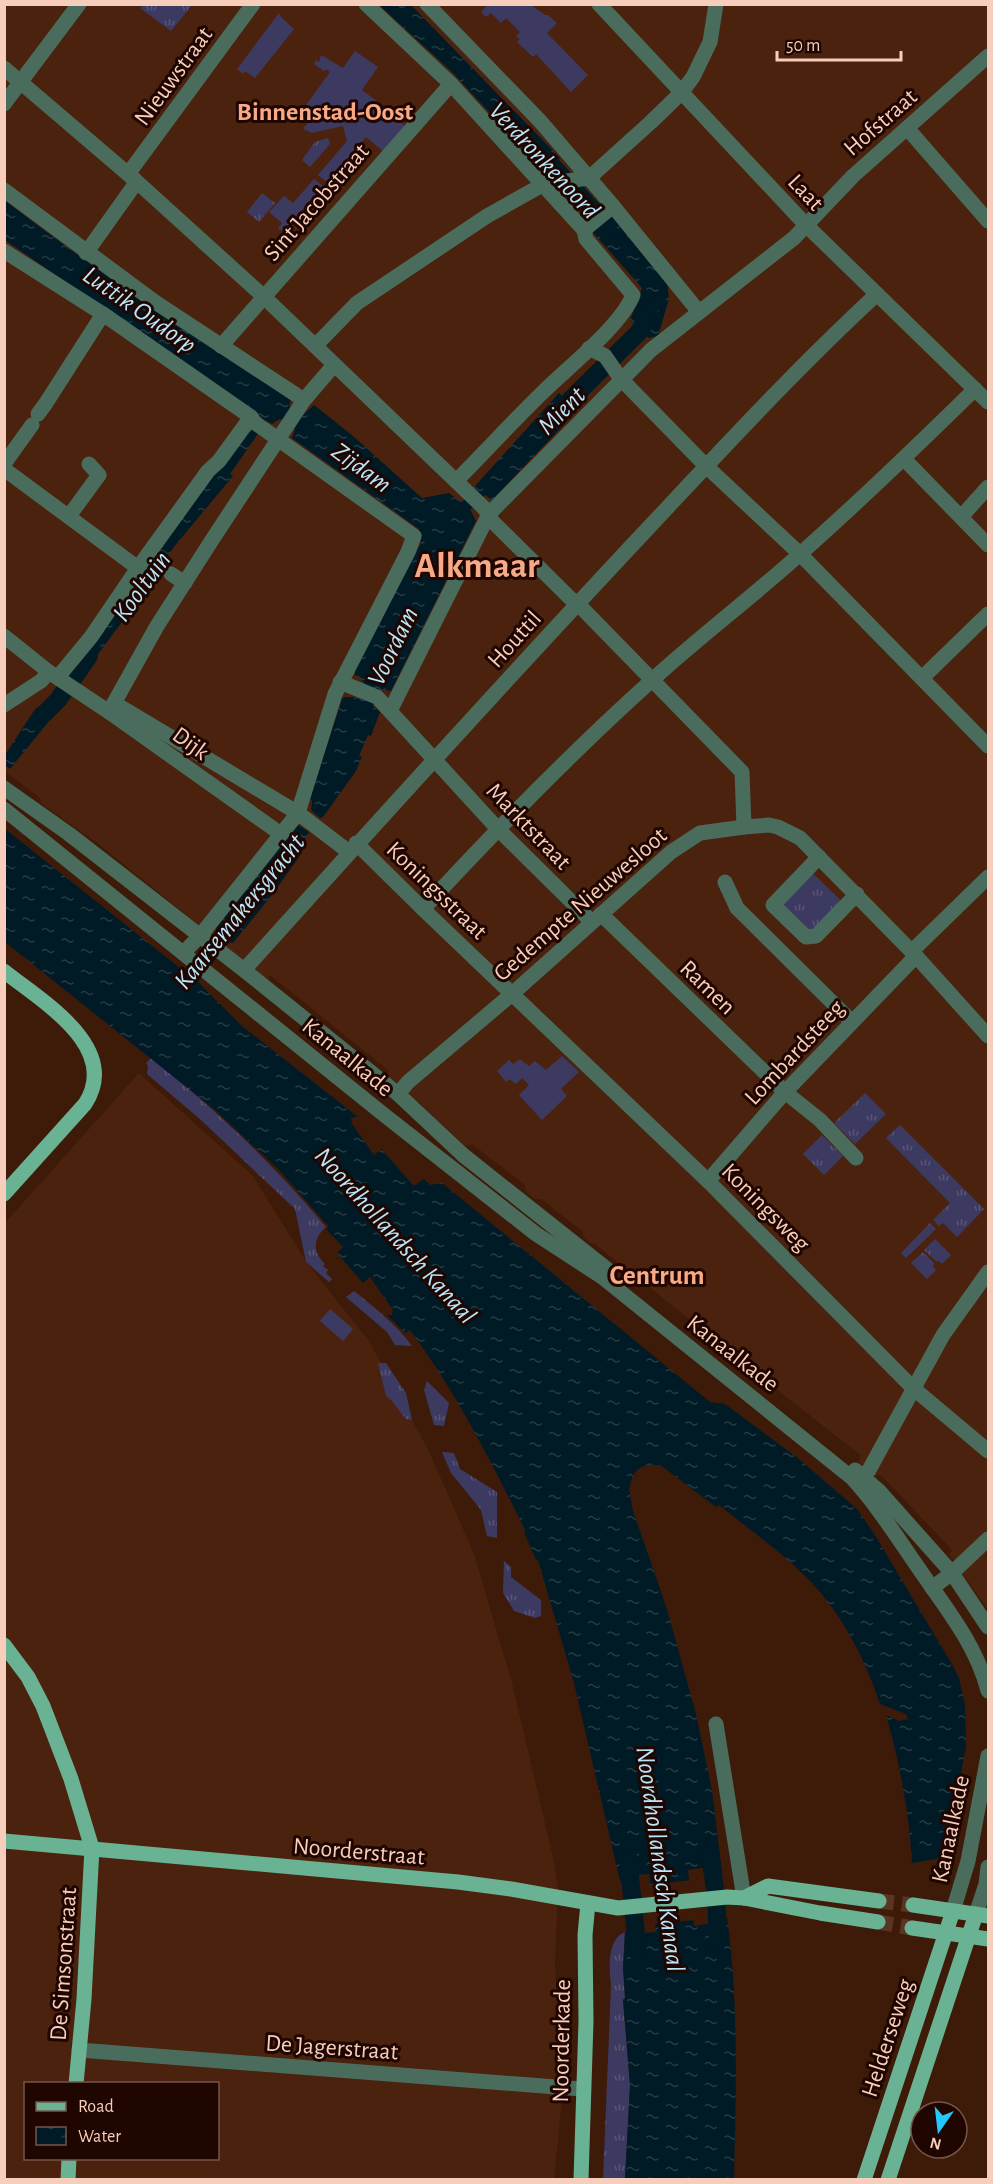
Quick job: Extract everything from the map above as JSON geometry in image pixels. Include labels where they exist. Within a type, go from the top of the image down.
[{"type":"main road","points":[[4,971],[76,1031],[88,1046],[94,1063],[92,1090],[86,1104],[4,1194]]},
{"type":"main road","points":[[5,1645],[28,1677],[43,1706],[92,1848]]},
{"type":"main road","name":"Noorderstraat","points":[[4,1841],[458,1882],[621,1908],[744,1898]]},
{"type":"main road","name":"De Simsonstraat","points":[[76,2082],[92,1848]]},
{"type":"main road","points":[[744,1898],[768,1886],[879,1901]]},
{"type":"main road","points":[[744,1898],[878,1922]]},
{"type":"main road","name":"Noorderkade","points":[[581,2180],[582,2089],[586,2021],[585,1935],[588,1903]]},
{"type":"main road","points":[[913,1905],[982,1915]]},
{"type":"main road","name":"Helderseweg","points":[[864,2180],[953,1911]]},
{"type":"main road","name":"Helderseweg","points":[[888,2180],[970,1936],[982,1915]]},
{"type":"main road","points":[[912,1928],[988,1939]]},
{"type":"main road","points":[[68,2180],[69,2160]]},
{"type":"street","points":[[4,104],[79,4]]},
{"type":"street","name":"Nieuwstraat","points":[[86,253],[133,187],[131,177],[146,150],[253,4]]},
{"type":"street","points":[[366,4],[451,84],[544,184],[586,232],[633,295],[628,307],[542,392],[461,486]]},
{"type":"street","points":[[427,4],[540,121],[699,312]]},
{"type":"street","name":"Laat","points":[[599,4],[809,228],[988,400]]},
{"type":"street","points":[[315,346],[357,303],[487,216],[544,184],[589,178],[681,93],[693,77],[710,42],[716,4]]},
{"type":"street","name":"Hofstraat","points":[[621,379],[657,345],[794,237],[809,228],[853,176],[988,56]]},
{"type":"street","points":[[4,68],[131,177],[263,296],[487,511],[493,522],[571,599],[578,603],[742,772],[744,827]]},
{"type":"street","name":"Sint Jacobstraat","points":[[221,346],[451,84]]},
{"type":"street","points":[[907,128],[988,221]]},
{"type":"street","points":[[4,189],[86,253],[301,404]]},
{"type":"street","points":[[586,232],[613,206]]},
{"type":"street","points":[[4,251],[103,314],[257,422],[283,432],[414,536],[408,552],[334,694],[306,819],[281,834],[187,956],[4,808]]},
{"type":"street","name":"Houttil","points":[[243,970],[352,847],[706,466],[876,294]]},
{"type":"street","points":[[4,464],[46,404],[103,314]]},
{"type":"street","points":[[589,348],[605,356],[621,379],[706,466],[801,554],[988,746]]},
{"type":"street","points":[[112,707],[157,626],[185,582],[195,554],[301,404],[334,365]]},
{"type":"street","points":[[390,711],[487,511],[621,379]]},
{"type":"street","points":[[423,909],[497,828],[569,757],[652,680],[801,554],[904,459],[975,389]]},
{"type":"street","points":[[4,705],[42,681],[61,680],[208,471],[257,422]]},
{"type":"street","points":[[904,459],[988,545]]},
{"type":"street","points":[[69,516],[99,475],[89,464]]},
{"type":"street","points":[[4,469],[138,568]]},
{"type":"street","points":[[961,517],[988,487]]},
{"type":"street","points":[[171,574],[185,582]]},
{"type":"street","points":[[922,678],[988,614]]},
{"type":"street","name":"Dijk","points":[[4,636],[61,680],[112,707],[352,847]]},
{"type":"street","name":"Marktstraat","points":[[340,682],[377,697],[497,828],[596,918]]},
{"type":"street","name":"Dijk","points":[[112,707],[281,834]]},
{"type":"street","points":[[4,788],[69,834],[202,938]]},
{"type":"street","name":"Gedempte Nieuwesloot","points":[[398,1094],[408,1082],[512,994],[683,843],[700,833],[744,827],[769,825],[800,838],[914,953],[988,1036]]},
{"type":"street","name":"Koningsstraat","points":[[352,847],[423,909],[512,994]]},
{"type":"street","points":[[819,857],[773,905],[806,937],[816,936],[857,894]]},
{"type":"street","name":"Lombardsteeg","points":[[708,1181],[785,1092],[988,877]]},
{"type":"street","points":[[725,882],[737,908],[851,1021]]},
{"type":"street","name":"Ramen","points":[[596,918],[785,1092],[820,1120],[856,1158]]},
{"type":"street","name":"Kanaalkade","points":[[202,938],[398,1094],[463,1155],[863,1476],[952,1573],[988,1628]]},
{"type":"street","name":"Kanaalkade","points":[[187,956],[536,1234],[602,1277],[813,1445],[862,1489],[962,1633],[976,1658],[988,1688]]},
{"type":"street","name":"Koningsweg","points":[[512,994],[708,1181],[913,1388],[988,1451]]},
{"type":"street","points":[[863,1476],[869,1470],[943,1335],[988,1272]]},
{"type":"street","points":[[932,1588],[952,1573],[988,1539]]},
{"type":"street","points":[[716,1724],[744,1898]]},
{"type":"street","name":"Kanaalkade","points":[[953,1911],[964,1879],[988,1756]]},
{"type":"street","name":"Kanaalkade","points":[[982,1915],[988,1867]]},
{"type":"street","name":"De Jagerstraat","points":[[79,2050],[582,2089]]},
{"type":"shaded area","points":[[4,5],[988,5],[988,1610],[949,1554],[952,1550],[881,1475],[874,1476],[859,1462],[860,1455],[766,1381],[761,1381],[755,1376],[754,1371],[716,1340],[710,1341],[706,1333],[631,1272],[624,1272],[617,1266],[617,1262],[583,1237],[583,1232],[541,1199],[535,1199],[526,1192],[524,1184],[473,1145],[464,1145],[410,1094],[386,1075],[389,1071],[270,975],[267,979],[97,843],[42,804],[40,798],[5,771]]},
{"type":"shaded area","points":[[139,1073],[253,1176],[307,1263],[369,1341],[429,1451],[474,1554],[512,1683],[553,1857],[558,1888],[555,1963],[563,2090],[554,2179],[5,2180],[5,1223]]},
{"type":"green space","points":[[145,4],[192,5],[171,31],[140,8]]},
{"type":"green space","points":[[487,5],[531,5],[548,15],[557,23],[547,33],[588,75],[571,92],[536,54],[533,57],[517,42],[520,39],[516,36],[520,32],[506,18],[501,23],[491,13],[486,17],[481,12]]},
{"type":"green space","points":[[279,13],[294,29],[255,78],[245,71],[243,74],[237,69]]},
{"type":"green space","points":[[355,51],[378,67],[362,90],[407,127],[384,152],[366,137],[327,182],[318,175],[347,141],[343,126],[312,133],[303,129],[311,119],[301,112],[330,72],[314,64],[316,60],[319,62],[321,55],[343,68]]},
{"type":"green space","points":[[328,138],[330,144],[310,167],[302,160],[315,142]]},
{"type":"green space","points":[[314,179],[323,186],[283,232],[278,228],[282,223],[269,212],[284,196],[293,203]]},
{"type":"green space","points":[[262,193],[275,203],[259,222],[247,212]]},
{"type":"green space","points":[[806,867],[849,908],[816,941],[769,904]]},
{"type":"green space","points":[[562,1056],[579,1072],[561,1089],[567,1096],[542,1120],[519,1095],[529,1085],[522,1078],[516,1084],[509,1079],[506,1082],[497,1071],[509,1060],[513,1064],[520,1059],[529,1066],[535,1061],[546,1070]]},
{"type":"green space","points":[[151,1058],[243,1138],[326,1227],[317,1240],[316,1250],[325,1264],[323,1266],[328,1270],[326,1273],[332,1279],[329,1282],[306,1262],[295,1209],[201,1120],[147,1074],[146,1063]]},
{"type":"green space","points":[[865,1093],[886,1114],[855,1144],[834,1123]]},
{"type":"green space","points":[[900,1125],[984,1209],[957,1237],[943,1223],[939,1226],[933,1220],[950,1203],[886,1138]]},
{"type":"green space","points":[[822,1135],[843,1156],[824,1175],[803,1154]]},
{"type":"green space","points":[[930,1223],[936,1229],[906,1258],[901,1253]]},
{"type":"green space","points":[[935,1239],[951,1255],[942,1264],[924,1250]]},
{"type":"green space","points":[[923,1252],[934,1263],[936,1270],[927,1279],[911,1263]]},
{"type":"green space","points":[[354,1291],[392,1323],[412,1346],[395,1345],[387,1332],[346,1297]]},
{"type":"green space","points":[[330,1309],[353,1329],[343,1341],[320,1321]]},
{"type":"green space","points":[[378,1363],[386,1363],[406,1393],[412,1420],[406,1419],[386,1396]]},
{"type":"green space","points":[[427,1381],[449,1403],[444,1426],[434,1425],[424,1390]]},
{"type":"green space","points":[[442,1452],[454,1453],[460,1469],[497,1492],[497,1538],[487,1536],[481,1510],[451,1473]]},
{"type":"green space","points":[[504,1561],[511,1567],[511,1577],[541,1600],[541,1616],[535,1618],[514,1611],[503,1593]]},
{"type":"green space","points":[[625,1932],[623,1967],[625,1998],[623,2000],[630,2085],[625,2179],[603,2180],[611,1985],[610,1955],[615,1941]]},
{"type":"water","points":[[379,5],[411,5],[560,158],[545,172],[451,71]]},
{"type":"water","name":"Luttik Oudorp","points":[[4,200],[146,303],[291,399],[289,406],[293,409],[285,421],[280,419],[272,424],[267,421],[230,474],[233,476],[173,548],[142,595],[81,677],[73,672],[74,670],[166,536],[243,437],[253,430],[262,417],[5,240]]},
{"type":"water","points":[[611,207],[667,280],[669,299],[658,336],[649,338],[630,320],[642,288],[589,228]]},
{"type":"water","points":[[559,393],[577,411],[492,500],[485,495],[481,499],[472,491],[476,485]]},
{"type":"water","points":[[314,405],[353,436],[422,498],[449,493],[461,502],[466,497],[475,505],[471,511],[476,521],[391,691],[380,689],[373,706],[380,712],[371,736],[368,735],[359,756],[362,757],[356,771],[320,818],[311,810],[310,798],[342,699],[357,697],[364,682],[355,675],[355,670],[421,543],[419,529],[292,438],[295,429],[291,426]]},
{"type":"water","points":[[57,696],[64,701],[55,709],[54,715],[10,769],[5,765],[5,755],[35,709]]},
{"type":"water","name":"Kaarsemakersgracht","points":[[298,825],[309,832],[298,851],[299,857],[272,895],[233,943],[229,942],[198,982],[243,1027],[358,1117],[351,1118],[352,1124],[374,1155],[381,1149],[414,1186],[424,1179],[430,1185],[442,1183],[710,1402],[725,1404],[799,1459],[857,1509],[875,1535],[959,1678],[965,1705],[966,1747],[945,1854],[936,1859],[912,1863],[903,1788],[886,1715],[899,1721],[908,1719],[906,1714],[880,1704],[858,1651],[829,1603],[794,1565],[719,1505],[716,1507],[660,1465],[646,1465],[637,1470],[629,1489],[633,1511],[667,1609],[696,1714],[712,1790],[722,1873],[704,1875],[703,1868],[688,1870],[694,1926],[713,1923],[712,1919],[727,1917],[735,2015],[734,2179],[625,2179],[630,2085],[623,2000],[625,1998],[623,1967],[625,1932],[642,1927],[643,1933],[656,1932],[649,1874],[637,1875],[637,1882],[620,1881],[574,1683],[538,1560],[536,1560],[525,1530],[499,1478],[458,1402],[410,1330],[405,1333],[387,1315],[392,1315],[393,1310],[370,1277],[363,1283],[337,1253],[343,1247],[326,1229],[329,1227],[279,1170],[215,1110],[5,942],[4,828],[185,972],[217,931],[215,928]]},
{"type":"pier","points":[[692,1880],[697,1920],[652,1924],[648,1885]]},
{"type":"waterway","name":"Verdronkenoord","points":[[536,148],[601,219],[609,231]]},
{"type":"waterway","name":"Mient","points":[[551,419],[641,330],[649,309]]},
{"type":"waterway","name":"Kooltuin","points":[[44,714],[58,700],[89,656]]},
{"type":"waterway","name":"Noordhollandsch Kanaal","points":[[710,1852],[716,1897],[718,1941]]},
{"type":"waterway","name":"Noordhollandsch Kanaal","points":[[628,1858],[638,1953]]},
{"type":"tunnel","points":[[879,1901],[913,1905]]},
{"type":"tunnel","points":[[878,1922],[912,1928]]},
{"type":"district","name":"Binnenstad-Oost","points":[[325,111]]},
{"type":"district","name":"Alkmaar","points":[[477,564]]},
{"type":"district","name":"Centrum","points":[[657,1275]]},
{"type":"water label","name":"Zijdam","points":[[362,467]]},
{"type":"water label","name":"Voordam","points":[[392,646]]}]
